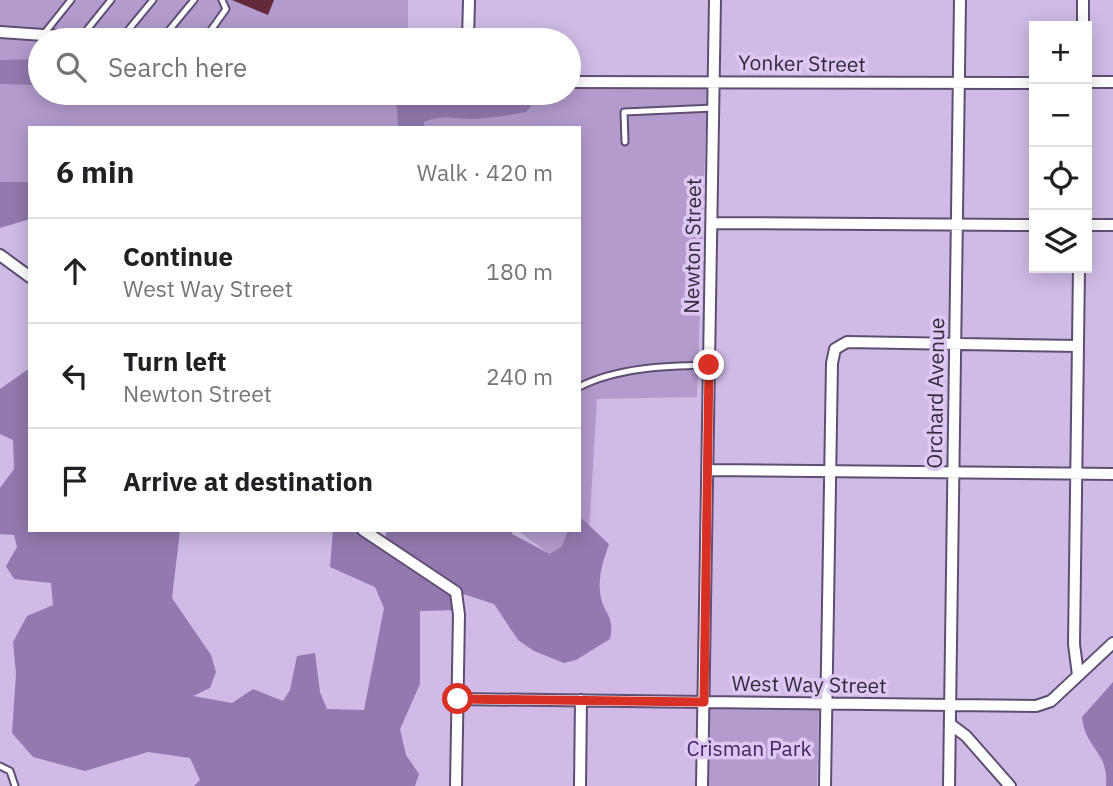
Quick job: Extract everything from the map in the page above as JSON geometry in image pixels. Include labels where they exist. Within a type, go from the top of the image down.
[{"type":"street","points":[[469,28],[470,0]]},
{"type":"street","name":"Newton Street","points":[[702,786],[715,0]]},
{"type":"street","name":"Orchard Avenue","points":[[949,786],[960,0]]},
{"type":"street","points":[[1083,0],[1083,21]]},
{"type":"street","points":[[0,32],[28,34]]},
{"type":"street","name":"Yonker Street","points":[[581,82],[1029,83]]},
{"type":"street","points":[[1092,82],[1113,82]]},
{"type":"street","points":[[713,223],[1029,225]]},
{"type":"street","points":[[1092,225],[1113,225]]},
{"type":"street","points":[[0,255],[28,276]]},
{"type":"street","points":[[1078,675],[1074,644],[1079,273]]},
{"type":"street","points":[[825,786],[832,363],[835,349],[844,344],[1078,346]]},
{"type":"street","points":[[709,470],[1113,474]]},
{"type":"street","points":[[366,532],[456,592],[456,786]]},
{"type":"street","name":"West Way Street","points":[[458,699],[1045,705],[1113,643]]},
{"type":"street","points":[[580,786],[581,700]]},
{"type":"street","points":[[950,724],[966,736],[1010,786]]},
{"type":"lane","points":[[49,28],[71,0]]},
{"type":"lane","points":[[88,28],[111,0]]},
{"type":"lane","points":[[128,28],[153,0]]},
{"type":"lane","points":[[171,28],[194,0]]},
{"type":"lane","points":[[213,28],[226,9],[222,0]]},
{"type":"lane","points":[[625,142],[624,111],[714,108]]},
{"type":"lane","points":[[581,386],[629,372],[663,366],[709,365]]},
{"type":"lane","points":[[0,766],[10,771],[15,786]]},
{"type":"green space","points":[[0,0],[408,0],[408,28],[28,28],[28,105],[408,105],[408,126],[28,126],[28,212],[0,211]]},
{"type":"green space","points":[[581,87],[707,87],[697,397],[597,399],[586,581],[520,532],[581,532],[581,126],[424,126],[424,105],[581,105]]},
{"type":"green space","name":"Crisman Park","points":[[710,708],[819,710],[817,786],[708,786]]},
{"type":"shaded area","points":[[28,59],[28,85],[0,84],[0,60]]},
{"type":"shaded area","points":[[395,105],[531,106],[526,112],[494,117],[437,118],[424,122],[424,126],[398,126]]},
{"type":"shaded area","points":[[0,182],[28,182],[28,220],[0,228]]},
{"type":"shaded area","points":[[28,369],[28,532],[180,532],[172,598],[211,655],[216,672],[210,688],[193,696],[232,703],[253,689],[283,701],[290,690],[297,656],[315,653],[320,692],[327,709],[364,710],[384,608],[375,587],[330,567],[333,532],[366,532],[384,543],[387,532],[512,532],[550,554],[562,546],[567,532],[581,532],[581,518],[609,544],[600,584],[601,598],[610,621],[610,639],[576,660],[564,663],[534,651],[518,640],[494,604],[457,592],[459,610],[420,611],[420,684],[400,729],[406,755],[419,774],[415,786],[194,786],[200,780],[190,758],[148,752],[85,771],[33,757],[12,733],[16,674],[13,642],[27,616],[53,605],[51,583],[14,579],[6,566],[17,547],[14,535],[0,534],[0,488],[14,469],[13,440],[0,434],[0,389]]},
{"type":"shaded area","points":[[1113,682],[1113,786],[1106,786],[1104,765],[1087,736],[1082,717]]},
{"type":"building","points":[[232,0],[274,0],[268,15]]},
{"type":"route","points":[[458,699],[704,702],[709,365]]}]
